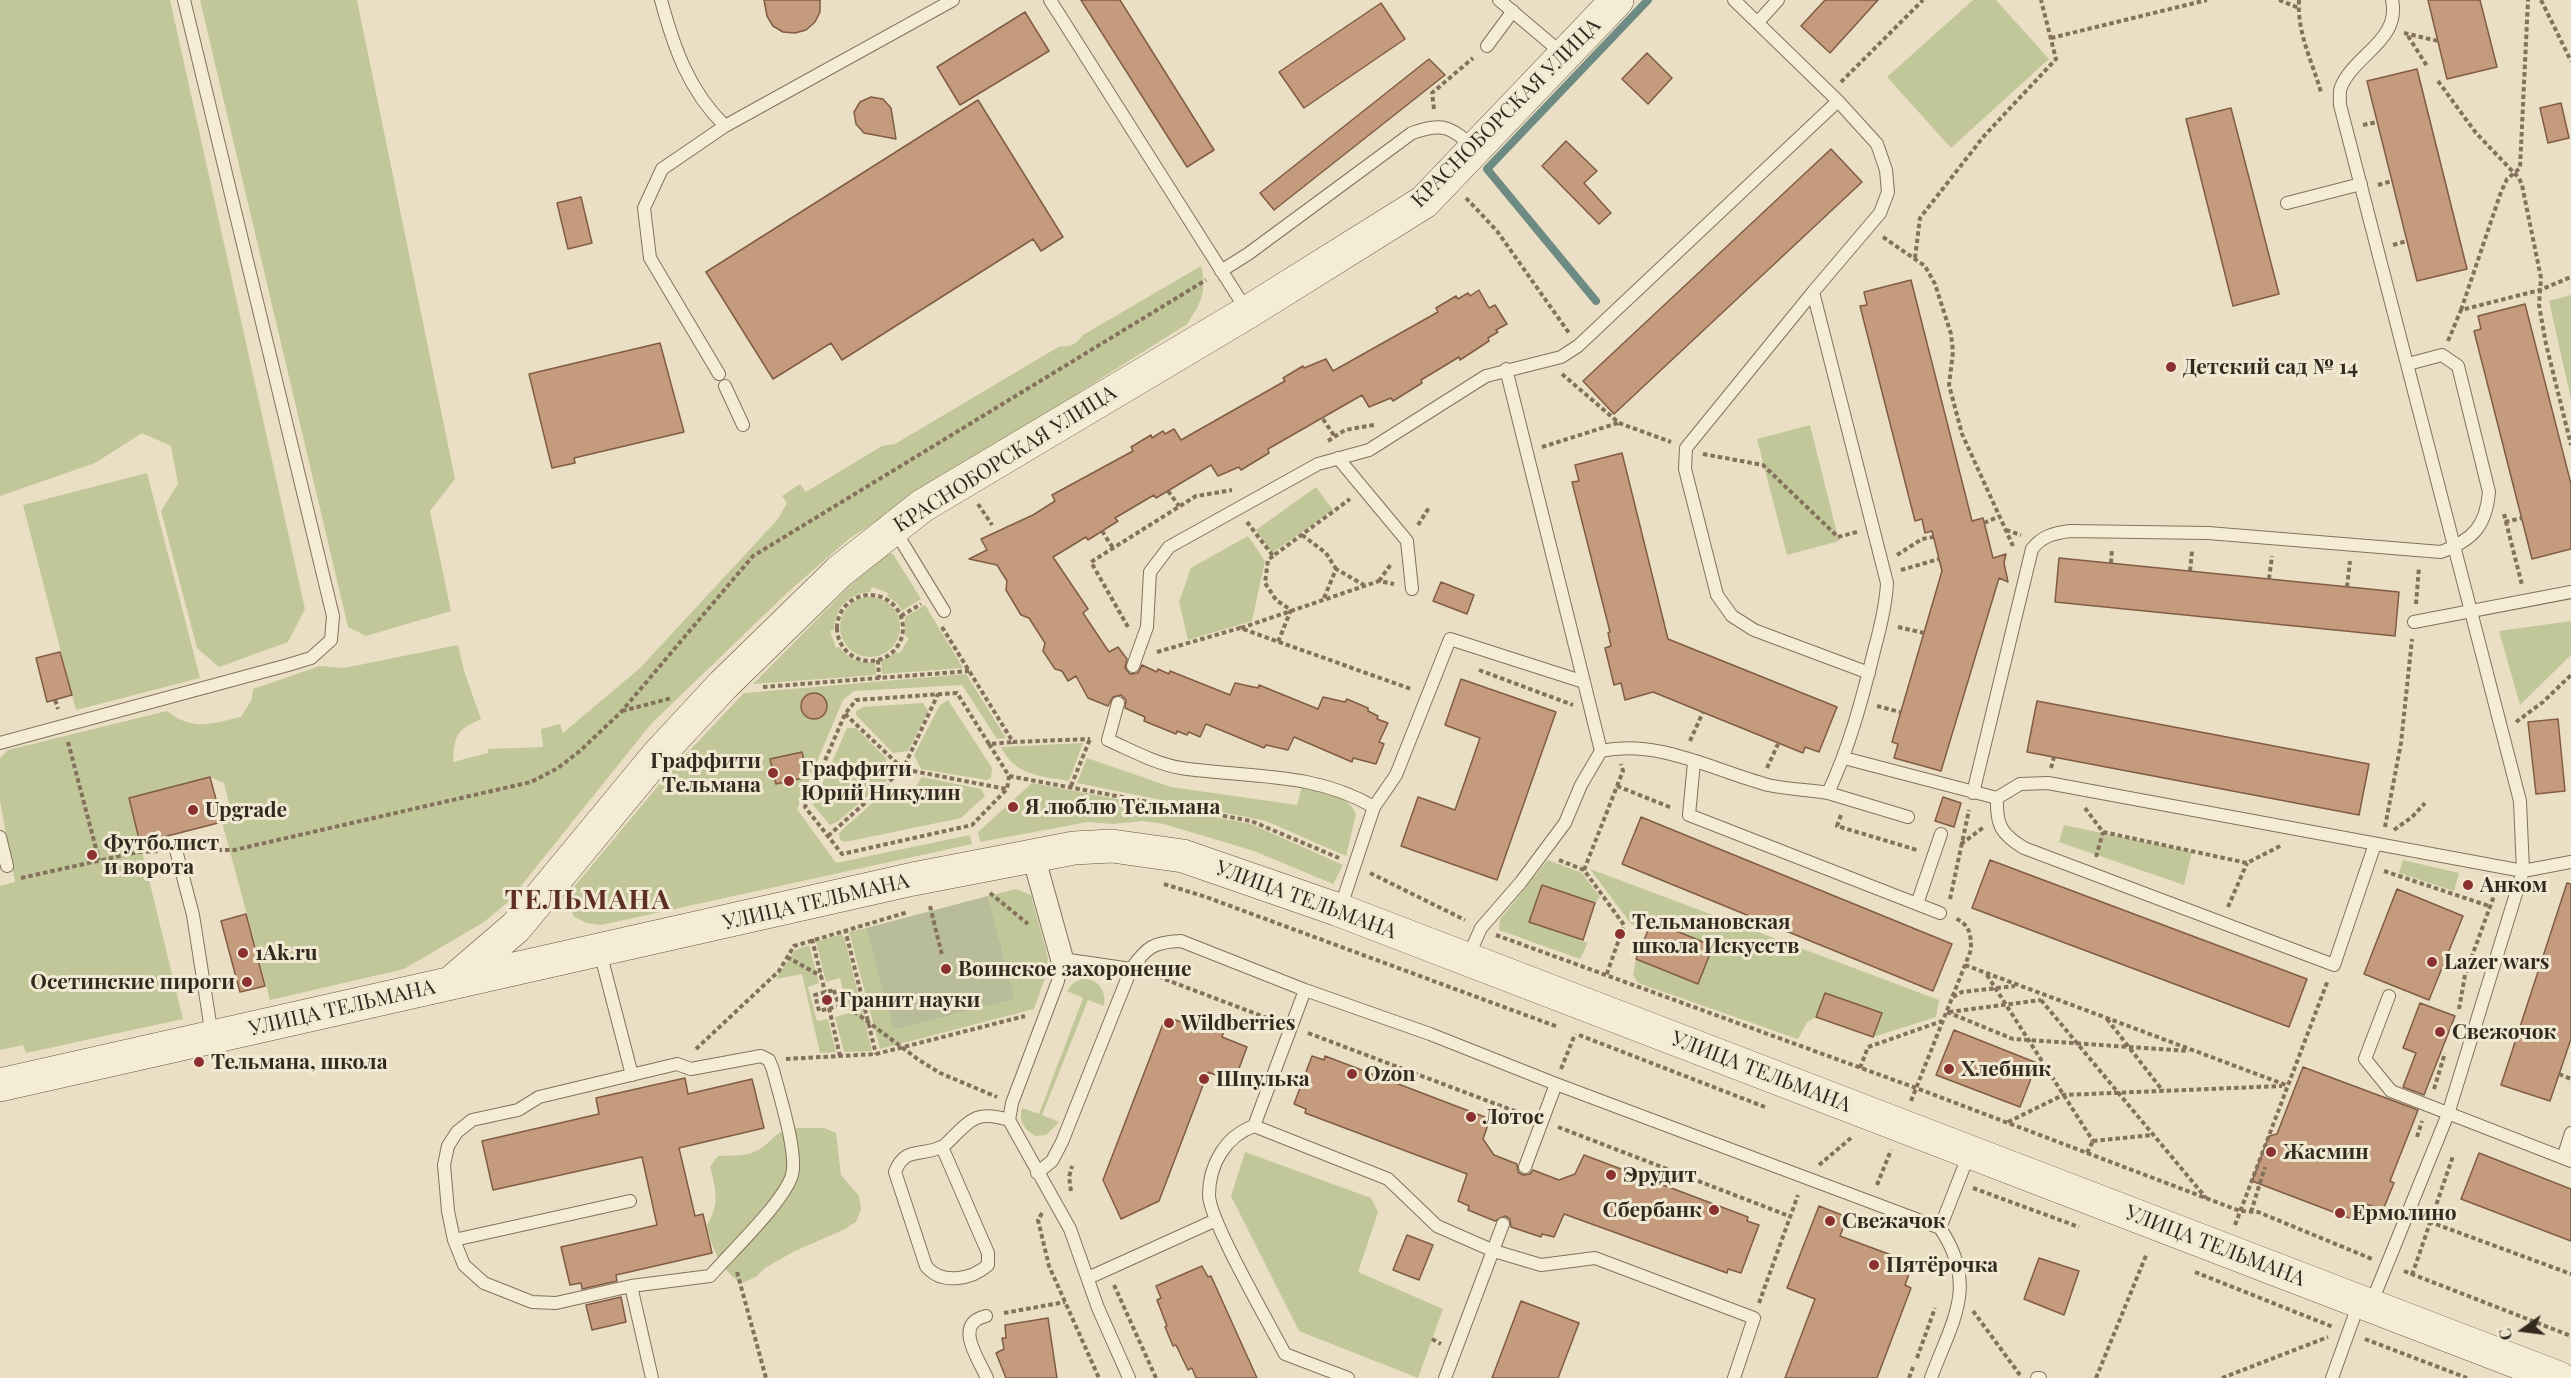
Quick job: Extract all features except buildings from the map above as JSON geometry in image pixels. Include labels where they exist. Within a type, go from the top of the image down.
[{"type":"main road","name":"КРАСНОБОРСКАЯ УЛИЦА","points":[[448,985],[516,927],[658,755],[723,685],[840,571],[922,506],[1248,312],[1424,202],[1617,0]]},
{"type":"main road","name":"УЛИЦА ТЕЛЬМАНА","points":[[0,1085],[600,952],[913,879],[1033,855],[1093,847],[1146,849],[1212,866],[1340,910],[1467,958],[1964,1167],[2225,1250],[2559,1378]]},
{"type":"street","points":[[1033,855],[1062,959]]},
{"type":"lane","points":[[0,743],[311,658],[331,640],[333,616],[184,0]]},
{"type":"lane","points":[[661,0],[682,68],[707,109],[725,126]]},
{"type":"lane","points":[[719,374],[650,258],[644,208],[662,169],[725,126],[953,0]]},
{"type":"lane","points":[[1050,0],[1248,312]]},
{"type":"lane","points":[[1499,0],[1565,56]]},
{"type":"lane","points":[[1734,0],[1834,97],[1877,144],[1886,170],[1888,192],[1880,213],[1686,448],[1685,469],[1717,595],[1732,616],[1754,630],[1869,673]]},
{"type":"lane","points":[[1758,22],[1778,0]]},
{"type":"lane","points":[[2336,1377],[2348,1333],[2387,1265],[2448,1114],[2523,871],[2520,801],[2456,546],[2340,105],[2340,88],[2391,26],[2392,0]]},
{"type":"lane","points":[[1487,46],[1513,11]]},
{"type":"lane","points":[[1134,662],[1147,627],[1150,572],[1169,547],[1318,464],[1369,450],[1486,376],[1506,369],[1561,357],[1578,345],[1834,97]]},
{"type":"lane","points":[[1221,271],[1248,254],[1412,133],[1435,125],[1453,129],[1476,149]]},
{"type":"lane","points":[[2288,203],[2361,184]]},
{"type":"lane","points":[[1813,292],[1887,583],[1887,600],[1869,673],[1844,758],[1828,793]]},
{"type":"lane","points":[[1973,793],[2032,549],[2039,540],[2056,532],[2070,531],[2200,532],[2441,552],[2456,546],[2478,529],[2487,513],[2489,492],[2458,366],[2442,355],[2408,364]]},
{"type":"lane","points":[[1467,958],[1481,928],[1543,854],[1565,823],[1581,784],[1601,750],[1506,369]]},
{"type":"lane","points":[[725,386],[743,425]]},
{"type":"lane","points":[[1338,458],[1407,541],[1412,589]]},
{"type":"lane","points":[[893,528],[941,616]]},
{"type":"lane","points":[[2414,622],[2571,592]]},
{"type":"lane","points":[[1340,910],[1374,807],[1396,776],[1450,639],[1584,682]]},
{"type":"lane","points":[[1118,703],[1108,740],[1179,768],[1304,780],[1351,794],[1374,807]]},
{"type":"lane","points":[[1601,750],[1634,746],[1761,782],[1828,793],[1908,817]]},
{"type":"lane","points":[[1844,758],[1997,798],[2019,784],[2048,783],[2307,832],[2381,842],[2523,871],[2571,862]]},
{"type":"lane","points":[[1689,760],[1689,815],[1943,914]]},
{"type":"lane","points":[[1997,798],[1996,819],[2008,838],[2024,848],[2334,965],[2367,865],[2381,842]]},
{"type":"lane","points":[[1917,904],[1941,834]]},
{"type":"lane","points":[[0,837],[7,866]]},
{"type":"lane","points":[[176,850],[193,915],[212,1038]]},
{"type":"lane","points":[[1037,1173],[1052,1161],[1062,1142],[1131,969],[1146,949],[1164,942],[1181,941],[1305,990],[1430,1034],[1556,1084],[1940,1228],[1952,1246],[1961,1274],[1961,1297],[1931,1378]]},
{"type":"lane","points":[[600,952],[632,1075]]},
{"type":"lane","points":[[1130,1378],[1098,1308],[1070,1229],[1009,1120],[1012,1103],[1058,981],[1062,959],[1131,969]]},
{"type":"lane","points":[[1254,1126],[1305,990]]},
{"type":"lane","points":[[2389,996],[2365,1059],[2391,1091],[2567,1159],[2571,1133]]},
{"type":"lane","points":[[761,1056],[769,1060],[792,1154],[792,1174],[784,1191],[710,1276],[631,1286],[556,1303],[532,1302],[484,1283],[464,1265],[454,1240],[444,1165],[448,1146],[457,1132],[472,1120],[518,1110],[539,1097],[677,1064],[691,1070],[750,1057],[761,1056]]},
{"type":"lane","points":[[1526,1167],[1556,1084]]},
{"type":"lane","points":[[942,1147],[988,1253],[988,1265],[980,1273],[946,1280],[934,1276],[926,1266],[895,1172],[899,1161],[908,1154],[942,1147],[970,1120],[980,1116],[989,1114],[1009,1120]]},
{"type":"lane","points":[[1348,1378],[1285,1354],[1216,1220],[1209,1196],[1213,1174],[1225,1145],[1239,1132],[1254,1126],[1388,1179],[1437,1226],[1494,1251],[1541,1265],[1595,1258],[1754,1318],[1734,1378]]},
{"type":"lane","points":[[1940,1228],[1964,1167]]},
{"type":"lane","points":[[454,1240],[630,1201]]},
{"type":"lane","points":[[1088,1278],[1216,1220]]},
{"type":"lane","points":[[1445,1378],[1503,1224]]},
{"type":"lane","points":[[631,1286],[652,1378]]},
{"type":"lane","points":[[987,1378],[969,1333],[970,1324],[976,1318],[991,1315]]},
{"type":"path","points":[[1834,97],[1923,0]]},
{"type":"path","points":[[1915,258],[1920,218],[1984,136],[2056,59],[2041,0]]},
{"type":"path","points":[[2051,38],[2207,0]]},
{"type":"path","points":[[2279,0],[2299,8]]},
{"type":"path","points":[[2442,355],[2462,310],[2501,192],[2514,171],[2520,168],[2528,0]]},
{"type":"path","points":[[2541,0],[2571,61]]},
{"type":"path","points":[[2391,26],[2408,35],[2438,41]]},
{"type":"path","points":[[2408,35],[2427,66]]},
{"type":"path","points":[[1435,125],[1432,93],[1487,46]]},
{"type":"path","points":[[2438,81],[2476,133],[2519,178],[2525,200],[2531,242],[2541,278],[2539,305],[2546,344],[2571,445]]},
{"type":"path","points":[[1448,177],[1497,231],[1578,345]]},
{"type":"path","points":[[1868,228],[1915,258],[1924,266],[1935,284],[1945,311],[1953,352],[1949,385],[1952,402],[1978,473],[2000,516],[1984,523]]},
{"type":"path","points":[[234,850],[531,782],[558,768],[581,750],[621,712],[753,556],[1221,271]]},
{"type":"path","points":[[2462,310],[2540,290],[2571,278]]},
{"type":"path","points":[[1539,448],[1619,423],[1560,373],[1541,361]]},
{"type":"path","points":[[1323,419],[1335,437]]},
{"type":"path","points":[[1763,465],[1838,537],[1874,528]]},
{"type":"path","points":[[1291,610],[1276,600],[1264,583],[1268,560],[1364,489]]},
{"type":"path","points":[[1168,491],[1179,506]]},
{"type":"path","points":[[1237,509],[1273,556]]},
{"type":"path","points":[[1102,531],[1113,548]]},
{"type":"path","points":[[1302,535],[1326,553],[1336,569],[1365,585]]},
{"type":"path","points":[[1891,558],[1922,539],[1933,537]]},
{"type":"path","points":[[2347,587],[2352,545]]},
{"type":"path","points":[[2389,872],[2381,842],[2401,743],[2421,552]]},
{"type":"path","points":[[1894,572],[1939,559]]},
{"type":"path","points":[[1324,598],[1336,569]]},
{"type":"path","points":[[1134,662],[1379,581],[1412,589]]},
{"type":"path","points":[[865,595],[874,595],[890,602],[901,616],[903,632],[897,646],[886,657],[878,660],[861,660],[846,650],[838,634],[839,617],[849,603],[865,595]]},
{"type":"path","points":[[901,616],[926,600]]},
{"type":"path","points":[[1278,642],[1291,610]]},
{"type":"path","points":[[941,616],[969,671],[1013,742]]},
{"type":"path","points":[[1892,626],[1924,633]]},
{"type":"path","points":[[1240,628],[1428,695]]},
{"type":"path","points":[[878,660],[879,678]]},
{"type":"path","points":[[1474,668],[1591,713]]},
{"type":"path","points":[[753,688],[969,671]]},
{"type":"path","points":[[1869,673],[1878,676],[1870,705],[1900,712]]},
{"type":"path","points":[[2513,725],[2543,702],[2571,675]]},
{"type":"path","points":[[957,693],[1009,776],[1007,789],[972,825],[842,854],[805,807],[845,714],[856,700],[938,694],[957,693]]},
{"type":"path","points":[[828,836],[903,769],[938,694]]},
{"type":"path","points":[[621,712],[679,696]]},
{"type":"path","points":[[55,700],[99,860]]},
{"type":"path","points":[[1689,760],[1702,712]]},
{"type":"path","points":[[845,714],[903,769],[1007,789]]},
{"type":"path","points":[[1071,786],[1090,739]]},
{"type":"path","points":[[989,744],[1108,740]]},
{"type":"path","points":[[1761,782],[1778,744]]},
{"type":"path","points":[[1009,776],[1251,821],[1356,866],[1481,928],[1606,976],[1916,1088],[2206,1199],[2240,1211],[2258,1212],[2571,1336]]},
{"type":"path","points":[[1617,786],[1689,815]]},
{"type":"path","points":[[2069,787],[2103,832],[2247,863]]},
{"type":"path","points":[[1916,1088],[1971,950],[1971,934],[1964,922],[1943,914],[1973,793]]},
{"type":"path","points":[[1846,798],[1838,826],[1923,852]]},
{"type":"path","points":[[2381,842],[2412,818],[2425,803]]},
{"type":"path","points":[[1961,845],[1996,819]]},
{"type":"path","points":[[2097,855],[2103,832]]},
{"type":"path","points":[[2229,903],[2247,863],[2307,832]]},
{"type":"path","points":[[11,881],[138,852]]},
{"type":"path","points":[[1543,854],[1584,870],[1624,925],[1606,976]]},
{"type":"path","points":[[1369,873],[1373,862]]},
{"type":"path","points":[[2367,865],[2488,906]]},
{"type":"path","points":[[2456,1019],[2465,975],[2496,886],[2523,871]]},
{"type":"path","points":[[1161,883],[1217,901],[1774,1110]]},
{"type":"path","points":[[677,1064],[687,1058],[779,970],[794,946],[845,929],[941,903]]},
{"type":"path","points":[[930,906],[942,955]]},
{"type":"path","points":[[845,929],[876,1054]]},
{"type":"path","points":[[812,939],[825,992]]},
{"type":"path","points":[[787,957],[821,976]]},
{"type":"path","points":[[1965,965],[2042,997],[2106,1018],[2286,1086]]},
{"type":"path","points":[[2225,1250],[2334,965]]},
{"type":"path","points":[[1131,969],[1147,972],[1789,1216]]},
{"type":"path","points":[[1986,974],[2093,1141]]},
{"type":"path","points":[[1952,998],[1962,992],[2015,986]]},
{"type":"path","points":[[834,990],[836,998],[838,1006],[819,1011],[815,994],[834,990]]},
{"type":"path","points":[[1947,1012],[2006,1006],[2042,997]]},
{"type":"path","points":[[2042,997],[2206,1199]]},
{"type":"path","points":[[836,998],[940,1073],[1012,1103]]},
{"type":"path","points":[[829,1008],[840,1056]]},
{"type":"path","points":[[769,1060],[876,1054],[1047,1011]]},
{"type":"path","points":[[1947,1012],[2013,1039],[2195,1051]]},
{"type":"path","points":[[2106,1018],[2163,1092]]},
{"type":"path","points":[[1860,1068],[1868,1047],[1943,1021]]},
{"type":"path","points":[[1556,1084],[1575,1034]]},
{"type":"path","points":[[2413,1147],[2445,1052]]},
{"type":"path","points":[[2559,1074],[2571,1078]]},
{"type":"path","points":[[2007,1123],[2063,1095],[2286,1086]]},
{"type":"path","points":[[1840,1134],[1861,1142]]},
{"type":"path","points":[[2093,1141],[2153,1135]]},
{"type":"path","points":[[1754,1318],[1805,1177],[1851,1138]]},
{"type":"path","points":[[1871,1201],[1894,1141]]},
{"type":"path","points":[[2087,1153],[2093,1141]]},
{"type":"path","points":[[1880,1149],[1900,1157]]},
{"type":"path","points":[[1073,1195],[1070,1177],[1076,1155]]},
{"type":"path","points":[[1964,1167],[2080,1228]]},
{"type":"path","points":[[2251,1212],[2265,1167]]},
{"type":"path","points":[[1799,1194],[1810,1198]]},
{"type":"path","points":[[1051,1197],[1038,1220],[1049,1266],[1099,1378]]},
{"type":"path","points":[[2408,1214],[2571,1274]]},
{"type":"path","points":[[2136,1248],[2158,1257]]},
{"type":"path","points":[[2370,1258],[2374,1248]]},
{"type":"path","points":[[2096,1378],[2147,1253]]},
{"type":"path","points":[[1107,1269],[1156,1378]]},
{"type":"path","points":[[2190,1270],[2337,1329],[2328,1337],[2222,1378]]},
{"type":"path","points":[[710,1276],[737,1271],[766,1378]]},
{"type":"path","points":[[1909,1378],[1946,1282],[1961,1297],[2022,1378]]},
{"type":"path","points":[[991,1315],[1065,1302]]},
{"type":"path","points":[[2348,1333],[2467,1378]]},
{"type":"green space","points":[[0,0],[170,0],[305,609],[288,642],[219,667],[197,648],[161,511],[178,484],[171,446],[142,433],[95,463],[0,496]]},
{"type":"green space","points":[[200,0],[357,0],[455,479],[430,511],[451,611],[366,636],[348,627]]},
{"type":"green space","points":[[1973,0],[1996,0],[2049,59],[1951,148],[1887,77]]},
{"type":"green space","points":[[1201,266],[1203,290],[1196,310],[1187,324],[850,538],[788,592],[651,724],[508,902],[484,922],[404,969],[270,1000],[222,822],[233,819],[224,783],[210,777],[129,798],[183,1019],[26,1053],[23,1045],[0,1050],[0,886],[15,882],[0,801],[0,758],[8,750],[167,711],[193,724],[230,720],[241,717],[252,699],[253,689],[320,666],[344,668],[458,645],[464,671],[481,719],[466,727],[458,735],[453,762],[488,753],[488,749],[543,747],[541,729],[560,724],[563,733],[640,668],[778,519],[787,503],[782,496],[800,484],[806,492],[882,446],[895,444],[1060,346],[1073,345],[1083,335]]},
{"type":"green space","points":[[2571,295],[2571,399],[2549,301]]},
{"type":"green space","points":[[1810,425],[1839,541],[1787,555],[1757,439]]},
{"type":"green space","points":[[147,473],[200,678],[76,710],[23,505]]},
{"type":"green space","points":[[1316,487],[1333,510],[1272,553],[1256,530]]},
{"type":"green space","points":[[1248,536],[1265,561],[1252,621],[1188,640],[1179,602],[1191,568]]},
{"type":"green space","points":[[888,553],[893,554],[921,599],[902,611],[898,604],[887,596],[888,593],[872,587],[870,592],[855,596],[844,604],[837,615],[834,630],[830,631],[836,648],[840,647],[855,660],[875,663],[876,675],[753,684],[858,578]]},
{"type":"green space","points":[[870,597],[887,602],[895,610],[900,627],[895,644],[887,652],[870,657],[853,652],[845,644],[840,627],[845,610],[853,602]]},
{"type":"green space","points":[[925,605],[963,668],[882,674],[881,661],[897,652],[900,653],[909,638],[905,636],[905,617]]},
{"type":"green space","points":[[2571,621],[2571,655],[2520,705],[2499,631]]},
{"type":"green space","points":[[966,674],[1006,738],[997,739],[962,685],[854,691],[843,700],[797,809],[836,863],[970,835],[972,844],[601,925],[587,923],[573,916],[571,902],[574,887],[673,768],[744,693]]},
{"type":"green space","points":[[948,700],[992,768],[991,778],[987,780],[921,769],[914,755],[940,705]]},
{"type":"green space","points":[[923,703],[928,711],[908,751],[893,753],[856,715],[856,711],[863,707]]},
{"type":"green space","points":[[847,728],[856,728],[887,759],[883,769],[887,780],[837,822],[830,825],[813,805]]},
{"type":"green space","points":[[1083,743],[1069,781],[1039,776],[1021,769],[1007,757],[1001,747]]},
{"type":"green space","points":[[1087,758],[1171,787],[1297,805],[1302,786],[1333,795],[1347,802],[1356,814],[1346,856],[1266,821],[1077,783]]},
{"type":"green space","points":[[922,777],[981,789],[985,796],[961,818],[845,842],[840,840],[839,833],[891,786],[899,790],[914,789]]},
{"type":"green space","points":[[1032,783],[1251,824],[1343,865],[1333,884],[1254,851],[1164,824],[1143,821],[1113,824],[1088,822],[980,842],[978,832]]},
{"type":"green space","points":[[2064,825],[2192,852],[2184,885],[2059,842]]},
{"type":"green space","points":[[1548,860],[1582,873],[1600,897],[1595,903],[1542,885],[1530,921],[1588,943],[1580,959],[1499,930],[1500,919]]},
{"type":"green space","points":[[2403,860],[2459,873],[2454,891],[2399,873]]},
{"type":"green space","points":[[1590,869],[1939,1000],[1936,1017],[1873,1037],[1881,1013],[1825,993],[1816,1017],[1807,1022],[1798,1039],[1638,983],[1633,975],[1636,959],[1698,984],[1713,946],[1652,921],[1641,928],[1631,924]]},
{"type":"green space","points":[[1016,889],[1031,895],[1048,958],[1046,975],[1034,1009],[880,1049],[849,932],[866,928],[893,1030],[1015,999],[988,896]]},
{"type":"green space","points":[[988,896],[1015,999],[893,1030],[866,928]]},
{"type":"green space","points":[[842,934],[872,1051],[844,1052],[835,1017],[849,1013],[840,978],[826,982],[816,942]]},
{"type":"green space","points":[[809,945],[819,983],[808,987],[817,1021],[828,1019],[836,1052],[820,1053],[802,974],[776,979],[795,950]]},
{"type":"green space","points":[[1087,979],[1100,986],[1105,1000],[1104,1006],[1088,1000],[1042,1115],[1059,1122],[1046,1135],[1036,1136],[1023,1124],[1022,1108],[1039,1114],[1083,998],[1067,991],[1073,983]]},
{"type":"green space","points":[[796,1128],[824,1128],[836,1133],[841,1175],[859,1196],[861,1209],[856,1222],[845,1229],[793,1252],[765,1268],[756,1277],[742,1283],[723,1266],[709,1233],[707,1225],[714,1210],[716,1196],[710,1167],[718,1156],[755,1152],[780,1133]]},
{"type":"green space","points":[[1245,1152],[1371,1198],[1378,1212],[1358,1272],[1443,1309],[1418,1378],[1299,1331],[1231,1196]]},
{"type":"waterway","points":[[1596,301],[1487,169],[1648,0]]},
{"type":"place","name":"Детский сад № 14","points":[[2171,367]]},
{"type":"place","name":"Граффити Тельмана","points":[[773,773]]},
{"type":"place","name":"Граффити Юрий Никулин","points":[[789,781]]},
{"type":"place","name":"Я люблю Тельмана","points":[[1013,807]]},
{"type":"place","name":"Upgrade","points":[[193,810]]},
{"type":"place","name":"Футболист и ворота","points":[[92,855]]},
{"type":"place","name":"Анком","points":[[2468,885]]},
{"type":"place","name":"Тельмановская школа Искусств","points":[[1620,934]]},
{"type":"place","name":"1Ak.ru","points":[[243,953]]},
{"type":"place","name":"Lazer wars","points":[[2432,962]]},
{"type":"place","name":"Воинское захоронение","points":[[946,969]]},
{"type":"place","name":"Осетинские пироги","points":[[247,982]]},
{"type":"place","name":"Гранит науки","points":[[827,1000]]},
{"type":"place","name":"Wildberries","points":[[1169,1023]]},
{"type":"place","name":"Свежочок","points":[[2440,1032]]},
{"type":"place","name":"Тельмана, школа","points":[[199,1062]]},
{"type":"place","name":"Хлебник","points":[[1949,1069]]},
{"type":"place","name":"Ozon","points":[[1352,1074]]},
{"type":"place","name":"Шпулька","points":[[1204,1079]]},
{"type":"place","name":"Лотос","points":[[1471,1117]]},
{"type":"place","name":"Жасмин","points":[[2271,1152]]},
{"type":"place","name":"Эрудит","points":[[1611,1175]]},
{"type":"place","name":"Сбербанк","points":[[1714,1210]]},
{"type":"place","name":"Ермолино","points":[[2340,1213]]},
{"type":"place","name":"Свежачок","points":[[1830,1221]]},
{"type":"place","name":"Пятёрочка","points":[[1874,1265]]},
{"type":"district","name":"ТЕЛЬМАНА","points":[[588,901]]}]
